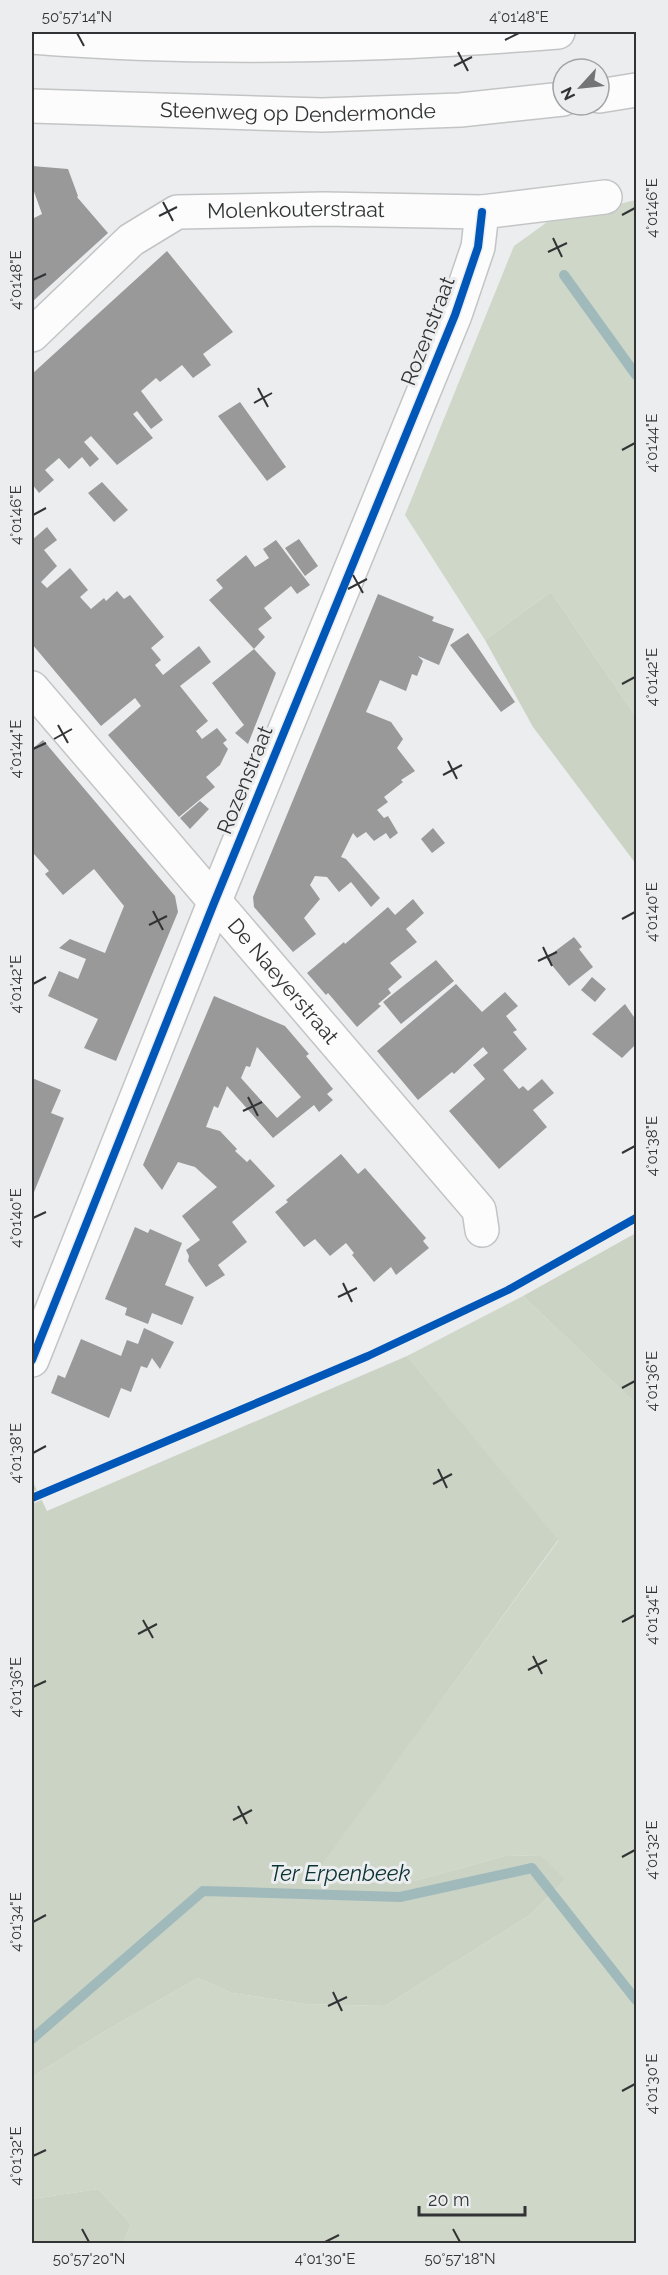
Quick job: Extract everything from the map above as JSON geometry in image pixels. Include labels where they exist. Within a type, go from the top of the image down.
[{"type":"street","points":[[32,37],[109,43],[320,46],[462,40],[558,32]]},
{"type":"street","points":[[611,94],[636,90]]},
{"type":"street","name":"Steenweg op Dendermonde","points":[[32,106],[63,109],[322,115],[460,110],[551,100]]},
{"type":"street","name":"Molenkouterstraat","points":[[32,335],[131,240],[177,212],[324,209],[482,212],[605,197]]},
{"type":"street","name":"Rozenstraat","points":[[32,1360],[214,903],[455,315],[478,247],[482,212]]},
{"type":"street","name":"De Naeyerstraat","points":[[32,688],[478,1210],[482,1230]]},
{"type":"shaded area","points":[[636,200],[636,717],[551,592],[485,640],[405,515],[514,246],[550,220]]},
{"type":"shaded area","points":[[551,592],[636,717],[636,864],[533,727],[485,640]]},
{"type":"shaded area","points":[[636,1233],[636,1404],[523,1296]]},
{"type":"shaded area","points":[[523,1296],[636,1404],[636,2243],[123,2243],[131,2224],[98,2189],[32,2199],[32,2077],[102,2033],[198,1978],[232,1993],[305,2004],[385,2006],[530,1915],[564,1881],[541,1855],[505,1856],[414,1881],[306,1885],[558,1541],[407,1356]]},
{"type":"shaded area","points":[[407,1356],[558,1540],[307,1885],[414,1881],[505,1856],[541,1855],[565,1880],[530,1915],[385,2006],[305,2004],[232,1993],[198,1978],[102,2033],[32,2077],[32,1480],[47,1511]]},
{"type":"shaded area","points":[[98,2189],[131,2224],[123,2243],[32,2243],[32,2199]]},
{"type":"building","points":[[32,166],[68,169],[77,197],[108,233],[32,302],[32,219],[42,214],[32,186]]},
{"type":"building","points":[[167,251],[233,332],[203,354],[211,365],[193,378],[182,365],[160,382],[156,378],[141,391],[163,420],[151,429],[137,411],[133,414],[153,438],[117,465],[91,436],[84,442],[99,459],[90,467],[82,457],[69,469],[59,458],[45,470],[54,480],[39,493],[32,484],[32,374]]},
{"type":"building","points":[[240,402],[286,467],[267,481],[218,416]]},
{"type":"building","points":[[102,482],[128,510],[114,522],[88,493]]},
{"type":"building","points":[[47,527],[57,540],[44,550],[57,566],[41,582],[47,588],[70,568],[88,590],[80,597],[91,609],[104,598],[106,601],[117,591],[124,599],[130,595],[164,637],[151,648],[161,660],[155,665],[163,675],[199,646],[211,662],[180,686],[208,721],[196,731],[202,739],[217,728],[227,740],[223,743],[228,749],[220,765],[206,777],[215,787],[179,817],[108,735],[141,706],[135,698],[101,726],[32,644],[32,540]]},
{"type":"building","points":[[299,539],[318,566],[305,576],[285,548]]},
{"type":"building","points":[[276,540],[310,585],[297,594],[291,586],[264,608],[272,618],[258,629],[265,637],[254,649],[209,600],[223,588],[216,580],[246,555],[255,567],[269,558],[263,549]]},
{"type":"building","points":[[378,594],[434,617],[432,621],[454,629],[439,665],[418,656],[423,661],[417,676],[412,674],[406,691],[380,680],[366,712],[391,722],[403,739],[397,748],[415,771],[401,780],[403,782],[384,797],[388,802],[377,810],[384,818],[388,816],[398,833],[390,839],[386,833],[374,841],[366,832],[357,838],[353,833],[341,857],[346,859],[380,898],[371,907],[351,882],[339,892],[327,877],[315,876],[310,885],[320,899],[304,918],[316,934],[293,952],[254,907],[253,897]]},
{"type":"building","points":[[468,633],[515,702],[501,712],[450,645]]},
{"type":"building","points":[[254,649],[276,673],[248,744],[235,733],[244,725],[212,683]]},
{"type":"building","points":[[43,740],[175,896],[178,912],[116,1061],[84,1048],[98,1019],[48,996],[59,971],[78,979],[86,959],[59,948],[70,939],[105,953],[124,906],[94,869],[63,895],[45,874],[49,871],[34,854],[32,856],[32,749]]},
{"type":"building","points":[[200,801],[209,809],[190,829],[180,818]]},
{"type":"building","points":[[433,828],[445,843],[432,853],[421,839]]},
{"type":"building","points":[[413,899],[424,913],[406,929],[417,942],[390,963],[402,977],[388,989],[391,993],[378,1004],[381,1006],[357,1027],[328,993],[326,995],[307,973],[388,907],[395,915]]},
{"type":"building","points":[[574,937],[582,947],[579,949],[593,967],[569,986],[546,958]]},
{"type":"building","points":[[436,960],[454,981],[401,1024],[383,1002]]},
{"type":"building","points":[[592,977],[606,989],[595,1002],[581,990]]},
{"type":"building","points":[[456,984],[482,1012],[505,992],[518,1006],[506,1016],[517,1030],[513,1032],[527,1049],[503,1070],[519,1089],[523,1086],[528,1091],[542,1079],[554,1093],[533,1110],[547,1127],[499,1169],[449,1111],[485,1079],[473,1065],[488,1053],[483,1047],[454,1074],[452,1072],[418,1100],[377,1051]]},
{"type":"building","points":[[214,996],[285,1026],[309,1054],[306,1056],[333,1089],[327,1094],[333,1100],[319,1112],[314,1105],[273,1138],[227,1086],[218,1108],[214,1106],[206,1127],[220,1131],[237,1149],[235,1151],[247,1162],[250,1159],[275,1186],[232,1222],[247,1242],[218,1265],[225,1275],[206,1287],[188,1261],[189,1256],[186,1250],[200,1240],[182,1216],[217,1187],[195,1167],[178,1162],[162,1190],[143,1165]],"holes":[[[257,1047],[301,1097],[277,1118],[241,1078],[246,1066],[250,1067]]]},
{"type":"building","points":[[625,1004],[636,1020],[636,1044],[622,1058],[592,1034]]},
{"type":"building","points":[[32,1078],[61,1090],[51,1113],[64,1118],[32,1197]]},
{"type":"building","points":[[341,1154],[358,1174],[365,1168],[426,1238],[423,1241],[429,1248],[396,1275],[391,1267],[374,1282],[352,1255],[354,1253],[346,1243],[330,1256],[315,1239],[304,1247],[275,1212]]},
{"type":"building","points":[[135,1227],[148,1233],[150,1229],[182,1243],[165,1285],[194,1297],[182,1325],[152,1313],[148,1324],[125,1315],[127,1308],[105,1299]]},
{"type":"building","points":[[144,1328],[174,1342],[160,1369],[152,1358],[147,1368],[141,1366],[131,1392],[121,1388],[109,1418],[51,1393],[58,1375],[65,1378],[81,1339],[121,1356],[127,1340],[138,1344]]},
{"type":"waterway","points":[[564,275],[636,375]]},
{"type":"waterway","name":"Ter Erpenbeek","points":[[32,2039],[203,1891],[400,1897],[532,1868],[636,2000]]},
{"type":"cycle path","points":[[32,1360],[214,903],[455,315],[478,247],[482,212]]},
{"type":"cycle path","points":[[32,1498],[368,1356],[508,1290],[636,1218]]}]
